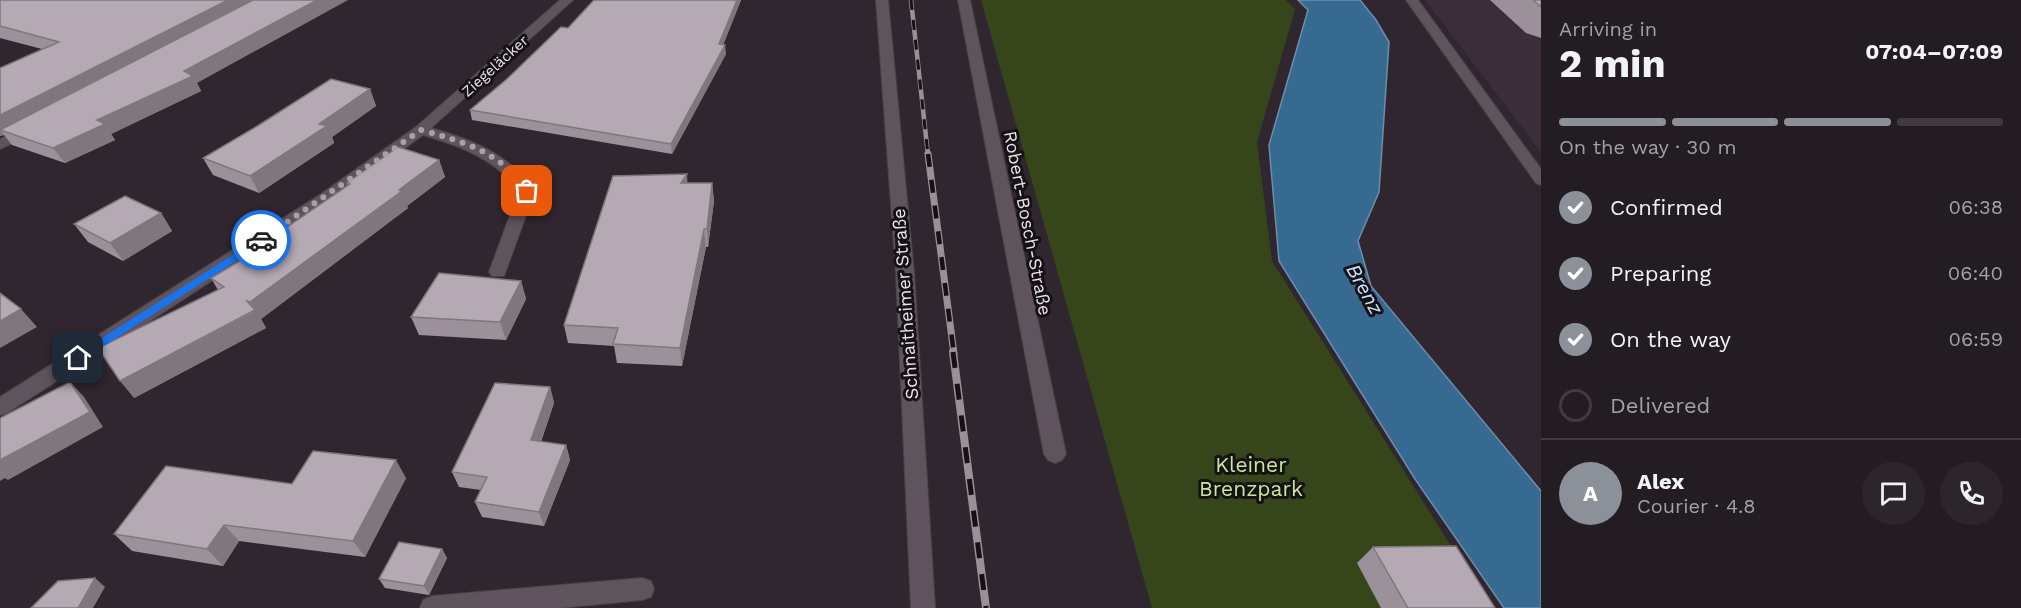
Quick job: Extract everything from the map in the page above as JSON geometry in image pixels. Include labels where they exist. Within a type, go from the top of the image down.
[{"type":"street","name":"Ziegeläcker","points":[[0,407],[206,277],[324,199],[421,130],[567,0]]},
{"type":"street","name":"Schnaitheimer Straße","points":[[882,0],[905,273],[923,608]]},
{"type":"street","name":"Robert-Bosch-Straße","points":[[964,0],[1055,454]]},
{"type":"street","points":[[1412,0],[1541,180]]},
{"type":"street","points":[[0,145],[39,125]]},
{"type":"street","points":[[421,130],[460,141],[489,154],[516,174],[527,191],[498,272]]},
{"type":"street","points":[[432,608],[642,589]]},
{"type":"shaded area","points":[[1425,0],[1541,0],[1541,152]]},
{"type":"green space","name":"Kleiner Brenzpark","points":[[981,0],[1286,0],[1295,9],[1257,142],[1272,261],[1490,608],[1152,608]]},
{"type":"water","name":"Brenz","points":[[1298,0],[1360,0],[1376,20],[1389,42],[1379,192],[1358,241],[1371,286],[1541,491],[1541,608],[1504,608],[1415,479],[1279,261],[1269,145],[1308,10]]},
{"type":"building","points":[[0,0],[228,0],[0,115],[0,68],[59,42],[0,26]]},
{"type":"building","points":[[253,0],[317,0],[184,71],[193,76],[97,120],[105,124],[53,148],[0,130]]},
{"type":"building","points":[[594,0],[737,0],[719,44],[725,45],[671,144],[470,110],[507,79],[561,27],[568,28]]},
{"type":"building","points":[[1533,0],[1541,0],[1541,7]]},
{"type":"building","points":[[331,79],[370,89],[319,124],[327,126],[250,176],[203,158],[259,125]]},
{"type":"building","points":[[398,147],[439,160],[399,190],[402,191],[250,302],[247,301],[255,310],[120,381],[98,348],[224,287],[211,278],[255,252],[252,251],[350,184],[347,183]]},
{"type":"building","points":[[687,174],[681,183],[712,183],[707,229],[704,229],[680,348],[613,344],[618,328],[564,325],[613,176]]},
{"type":"building","points":[[125,196],[161,213],[110,243],[74,224]]},
{"type":"building","points":[[439,273],[521,281],[500,322],[411,317]]},
{"type":"building","points":[[0,293],[21,309],[0,321]]},
{"type":"building","points":[[70,382],[90,412],[0,460],[0,418]]},
{"type":"building","points":[[495,383],[550,387],[531,440],[566,445],[539,512],[475,502],[487,477],[452,472]]},
{"type":"building","points":[[313,451],[396,460],[353,541],[224,525],[207,549],[114,534],[166,466],[292,484]]},
{"type":"building","points":[[399,542],[442,549],[424,586],[379,579]]},
{"type":"building","points":[[1456,546],[1495,608],[1408,608],[1373,547]]},
{"type":"building","points":[[95,578],[78,608],[31,608],[58,581]]},
{"type":"railway","points":[[911,0],[928,155]]},
{"type":"railway","points":[[928,154],[954,354]]},
{"type":"railway","points":[[953,352],[986,608]]},
{"type":"way so far","points":[[261,240],[324,199],[421,130],[460,141],[489,154],[516,174],[527,191]]},
{"type":"route","points":[[78,358],[261,240]]}]
